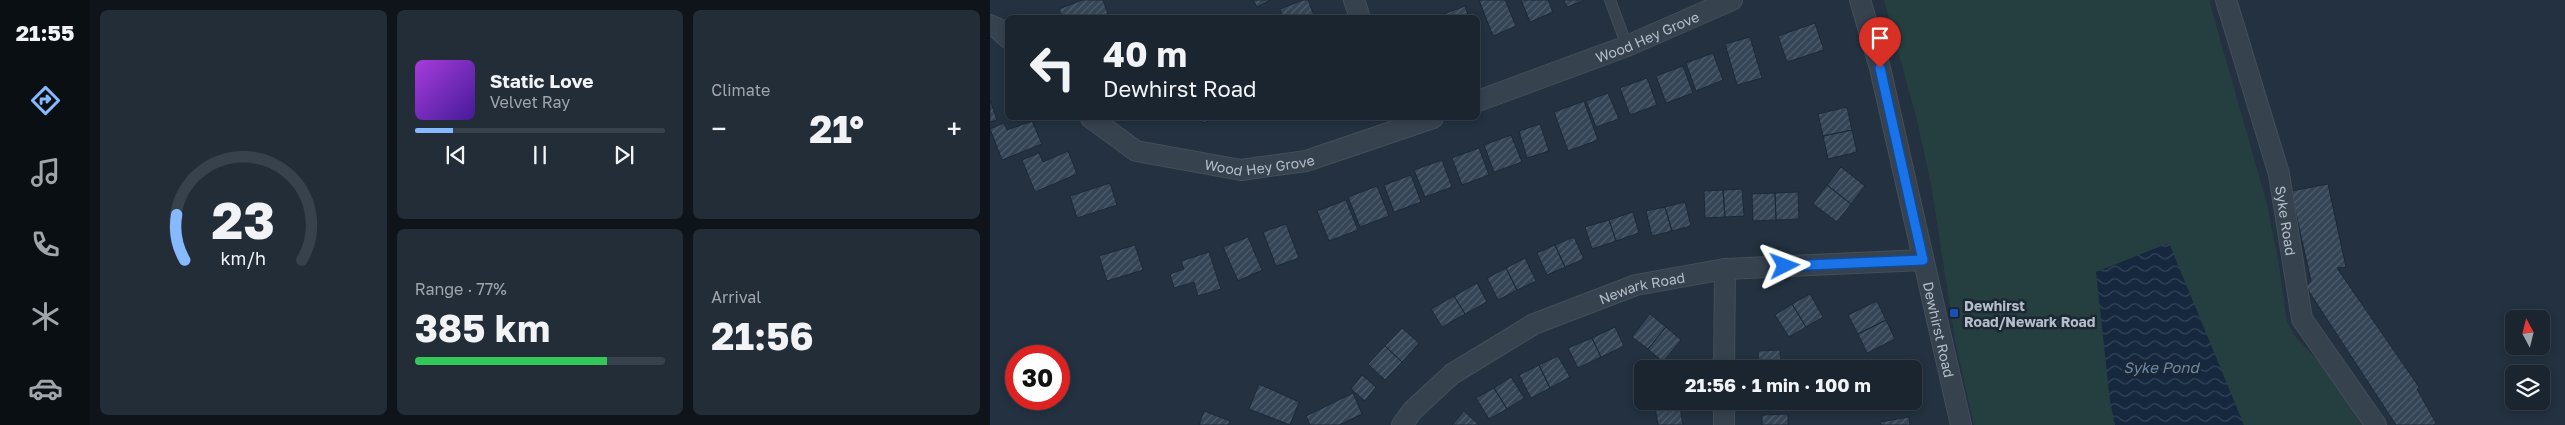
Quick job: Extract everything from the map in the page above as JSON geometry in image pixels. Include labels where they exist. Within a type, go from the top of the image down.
[{"type":"street","points":[[1354,0],[1359,15]]},
{"type":"street","name":"Wood Hey Grove","points":[[1480,100],[1627,46],[1732,0]]},
{"type":"street","name":"Dewhirst Road","points":[[1860,0],[1880,68],[1961,425]]},
{"type":"street","name":"Syke Road","points":[[2226,0],[2280,174],[2302,319],[2376,425]]},
{"type":"street","points":[[990,25],[1005,35]]},
{"type":"street","name":"Wood Hey Grove","points":[[1094,120],[1136,151],[1241,170],[1306,160],[1404,122],[1418,120]]},
{"type":"street","name":"Newark Road","points":[[1402,425],[1412,410],[1452,374],[1534,324],[1636,285],[1725,269],[1923,260]]},
{"type":"street","points":[[1724,360],[1725,269]]},
{"type":"street","points":[[1724,410],[1724,425]]},
{"type":"lane","points":[[1610,0],[1627,46]]},
{"type":"green space","points":[[1884,0],[2209,0],[2267,204],[2279,265],[2287,321],[2294,335],[2335,379],[2365,425],[1974,425],[1955,341],[1932,190],[1918,124]]},
{"type":"water","name":"Syke Pond","points":[[2169,243],[2244,425],[2115,425],[2110,401],[2096,272]]},
{"type":"building","points":[[1082,0],[1103,0],[1108,15],[1062,15],[1059,9]]},
{"type":"building","points":[[1253,0],[1270,0],[1257,7]]},
{"type":"building","points":[[1303,0],[1308,0],[1314,15],[1282,15],[1280,9]]},
{"type":"building","points":[[1479,0],[1505,0],[1516,26],[1493,36]]},
{"type":"building","points":[[1521,0],[1548,0],[1553,12],[1530,22]]},
{"type":"building","points":[[1564,0],[1585,0],[1567,7]]},
{"type":"building","points":[[1465,6],[1468,15],[1441,15]]},
{"type":"building","points":[[1815,23],[1824,50],[1787,62],[1778,36]]},
{"type":"building","points":[[1750,37],[1762,78],[1737,85],[1725,44]]},
{"type":"building","points":[[1713,53],[1723,80],[1696,91],[1686,63]]},
{"type":"building","points":[[1683,66],[1693,93],[1666,103],[1656,76]]},
{"type":"building","points":[[1647,78],[1657,105],[1630,115],[1620,88]]},
{"type":"building","points":[[1608,93],[1619,119],[1596,127],[1586,101]]},
{"type":"building","points":[[990,100],[997,120],[990,122]]},
{"type":"building","points":[[1584,101],[1598,140],[1568,151],[1554,112]]},
{"type":"building","points":[[1847,107],[1852,130],[1823,136],[1818,114]]},
{"type":"building","points":[[1032,121],[1042,144],[1002,160],[990,129],[1004,123],[1007,130]]},
{"type":"building","points":[[1540,124],[1549,151],[1527,158],[1519,131]]},
{"type":"building","points":[[1852,130],[1857,152],[1828,159],[1823,136]]},
{"type":"building","points":[[1511,135],[1522,162],[1494,172],[1484,145]]},
{"type":"building","points":[[1479,148],[1489,175],[1462,185],[1452,158]]},
{"type":"building","points":[[1068,151],[1077,174],[1035,192],[1022,160],[1039,153],[1043,162]]},
{"type":"building","points":[[1442,160],[1452,187],[1425,197],[1414,170]]},
{"type":"building","points":[[1841,167],[1865,186],[1851,204],[1827,185]]},
{"type":"building","points":[[1411,175],[1421,202],[1394,212],[1384,185]]},
{"type":"building","points":[[1110,183],[1117,205],[1077,218],[1070,196]]},
{"type":"building","points":[[2328,184],[2346,267],[2337,268],[2419,387],[2417,389],[2436,423],[2433,425],[2396,425],[2306,287],[2311,281],[2291,191]]},
{"type":"building","points":[[1827,185],[1851,204],[1837,222],[1813,204]]},
{"type":"building","points":[[1377,186],[1389,216],[1360,227],[1348,197]]},
{"type":"building","points":[[1742,189],[1744,216],[1725,217],[1723,190]]},
{"type":"building","points":[[1723,190],[1725,217],[1705,218],[1704,191]]},
{"type":"building","points":[[1798,192],[1799,219],[1776,220],[1775,193]]},
{"type":"building","points":[[1775,193],[1776,220],[1753,221],[1752,194]]},
{"type":"building","points":[[1346,200],[1358,230],[1329,241],[1317,211]]},
{"type":"building","points":[[1685,202],[1691,226],[1672,231],[1665,207]]},
{"type":"building","points":[[1665,207],[1672,231],[1652,236],[1646,211]]},
{"type":"building","points":[[1633,212],[1639,233],[1616,241],[1609,220]]},
{"type":"building","points":[[1609,220],[1616,241],[1592,249],[1585,227]]},
{"type":"building","points":[[1286,224],[1299,258],[1276,266],[1263,232]]},
{"type":"building","points":[[1248,237],[1262,270],[1238,281],[1223,247]]},
{"type":"building","points":[[1574,237],[1584,259],[1565,267],[1555,245]]},
{"type":"building","points":[[1135,245],[1143,270],[1107,281],[1099,256]]},
{"type":"building","points":[[1555,245],[1565,267],[1547,275],[1537,253]]},
{"type":"building","points":[[1209,252],[1221,289],[1198,296],[1194,282],[1174,288],[1170,274],[1184,269],[1181,261]]},
{"type":"building","points":[[1525,258],[1536,281],[1517,290],[1506,268]]},
{"type":"building","points":[[1506,268],[1517,290],[1498,300],[1487,278]]},
{"type":"building","points":[[1477,283],[1487,302],[1465,314],[1454,296]]},
{"type":"building","points":[[1810,294],[1823,317],[1806,327],[1792,304]]},
{"type":"building","points":[[1454,296],[1465,314],[1442,327],[1431,309]]},
{"type":"building","points":[[1877,301],[1886,320],[1858,334],[1848,315]]},
{"type":"building","points":[[1792,304],[1806,327],[1789,337],[1775,315]]},
{"type":"building","points":[[1650,314],[1666,327],[1648,349],[1632,337]]},
{"type":"building","points":[[1886,320],[1895,339],[1867,353],[1858,334]]},
{"type":"building","points":[[1615,327],[1624,346],[1601,357],[1592,338]]},
{"type":"building","points":[[1666,327],[1681,340],[1665,360],[1661,360],[1648,349]]},
{"type":"building","points":[[1402,328],[1419,343],[1402,362],[1385,346]]},
{"type":"building","points":[[1592,338],[1601,357],[1578,368],[1568,348]]},
{"type":"building","points":[[1385,346],[1402,362],[1385,380],[1368,364]]},
{"type":"building","points":[[1780,350],[1781,360],[1758,360],[1758,351]]},
{"type":"building","points":[[1558,356],[1570,377],[1550,388],[1539,365]]},
{"type":"building","points":[[1539,365],[1550,388],[1531,398],[1519,375]]},
{"type":"building","points":[[1362,375],[1376,387],[1365,401],[1351,389]]},
{"type":"building","points":[[1511,377],[1524,398],[1507,409],[1494,388]]},
{"type":"building","points":[[1259,384],[1299,402],[1290,425],[1249,409]]},
{"type":"building","points":[[1494,388],[1507,409],[1489,419],[1476,398]]},
{"type":"building","points":[[1353,393],[1362,414],[1339,425],[1310,425],[1306,416]]},
{"type":"building","points":[[1656,410],[1680,410],[1683,425],[1658,425]]},
{"type":"building","points":[[1204,411],[1230,421],[1228,425],[1199,425]]},
{"type":"building","points":[[1464,411],[1479,425],[1452,425]]},
{"type":"building","points":[[1788,414],[1788,425],[1762,425],[1762,415]]},
{"type":"building","points":[[1909,417],[1910,425],[1881,425],[1880,422]]},
{"type":"place","name":"Dewhirst Road/Newark Road","points":[[1954,313]]},
{"type":"route","points":[[1785,266],[1923,260],[1880,68]]}]
